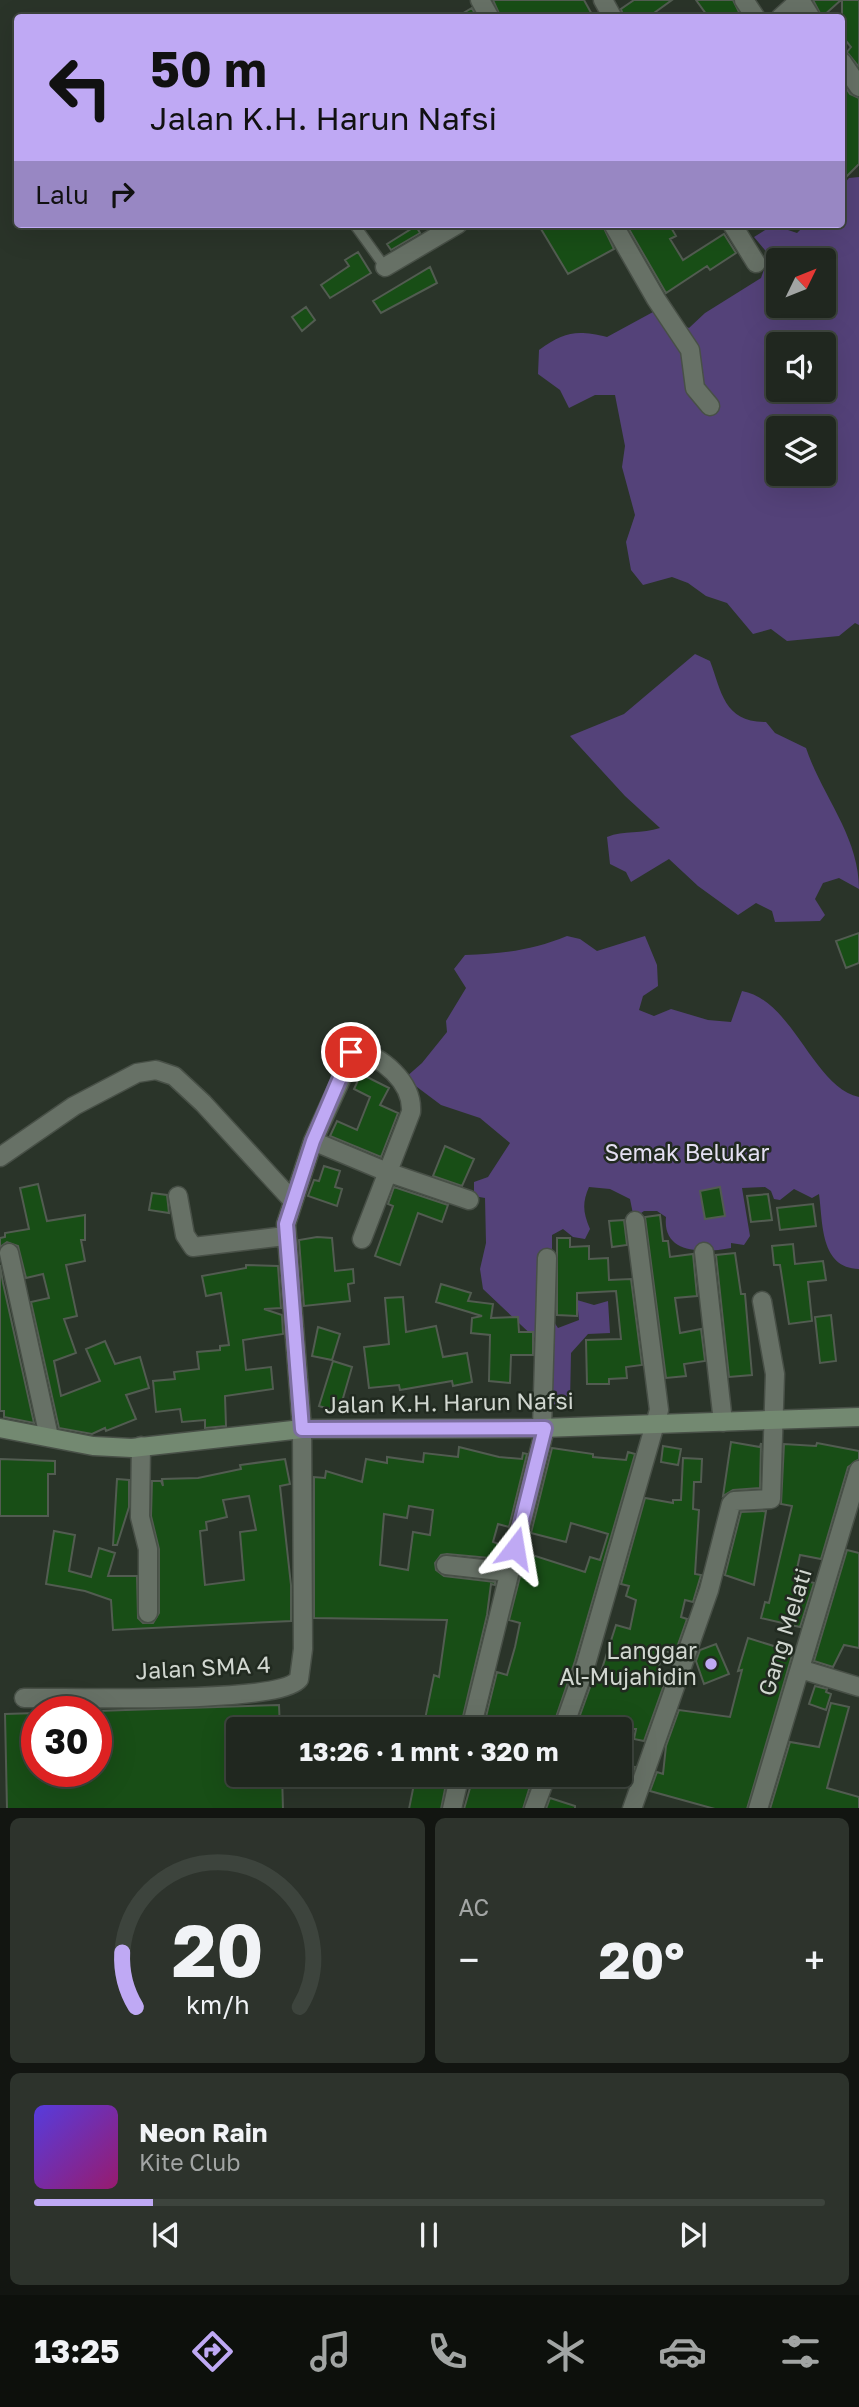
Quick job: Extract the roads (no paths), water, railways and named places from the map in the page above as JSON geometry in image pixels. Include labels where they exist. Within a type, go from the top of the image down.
[{"type":"main road","name":"Jalan K.H. Harun Nafsi","points":[[0,1428],[93,1446],[137,1447],[302,1429],[544,1428],[859,1417]]},
{"type":"street","points":[[784,14],[800,0]]},
{"type":"street","points":[[845,66],[859,87]]},
{"type":"street","points":[[386,267],[451,228]]},
{"type":"street","points":[[614,228],[690,350],[695,387],[710,406]]},
{"type":"street","points":[[734,228],[756,263]]},
{"type":"street","points":[[302,1429],[285,1236],[292,1200],[313,1141],[351,1052],[358,1051],[391,1069],[410,1093],[412,1102],[411,1112],[362,1238]]},
{"type":"street","points":[[0,1157],[74,1106],[137,1073],[156,1070],[174,1076],[203,1103],[292,1200]]},
{"type":"street","points":[[313,1141],[387,1172],[469,1200]]},
{"type":"street","points":[[178,1196],[185,1235],[193,1247],[285,1236]]},
{"type":"street","points":[[567,1717],[594,1638],[659,1410],[635,1221]]},
{"type":"street","points":[[704,1252],[723,1422]]},
{"type":"street","points":[[9,1253],[49,1437]]},
{"type":"street","points":[[474,1717],[544,1428],[547,1258]]},
{"type":"street","points":[[632,1808],[709,1590],[731,1504],[734,1501],[771,1499],[775,1374],[762,1301]]},
{"type":"street","name":"Jalan SMA 4","points":[[112,1697],[233,1696],[274,1692],[296,1683],[301,1673],[303,1649],[302,1429]]},
{"type":"street","points":[[137,1447],[140,1517],[148,1549],[148,1613]]},
{"type":"street","name":"Gang Melati","points":[[758,1808],[859,1470]]},
{"type":"street","points":[[446,1566],[509,1572]]},
{"type":"street","points":[[800,1669],[859,1687]]},
{"type":"street","points":[[452,1808],[457,1787]]},
{"type":"street","points":[[534,1808],[542,1787]]},
{"type":"lane","points":[[357,228],[386,267]]},
{"type":"place","name":"Langgar Al-Mujahidin","points":[[711,1664]]},
{"type":"park label","name":"Semak Belukar","points":[[687,1153]]}]
